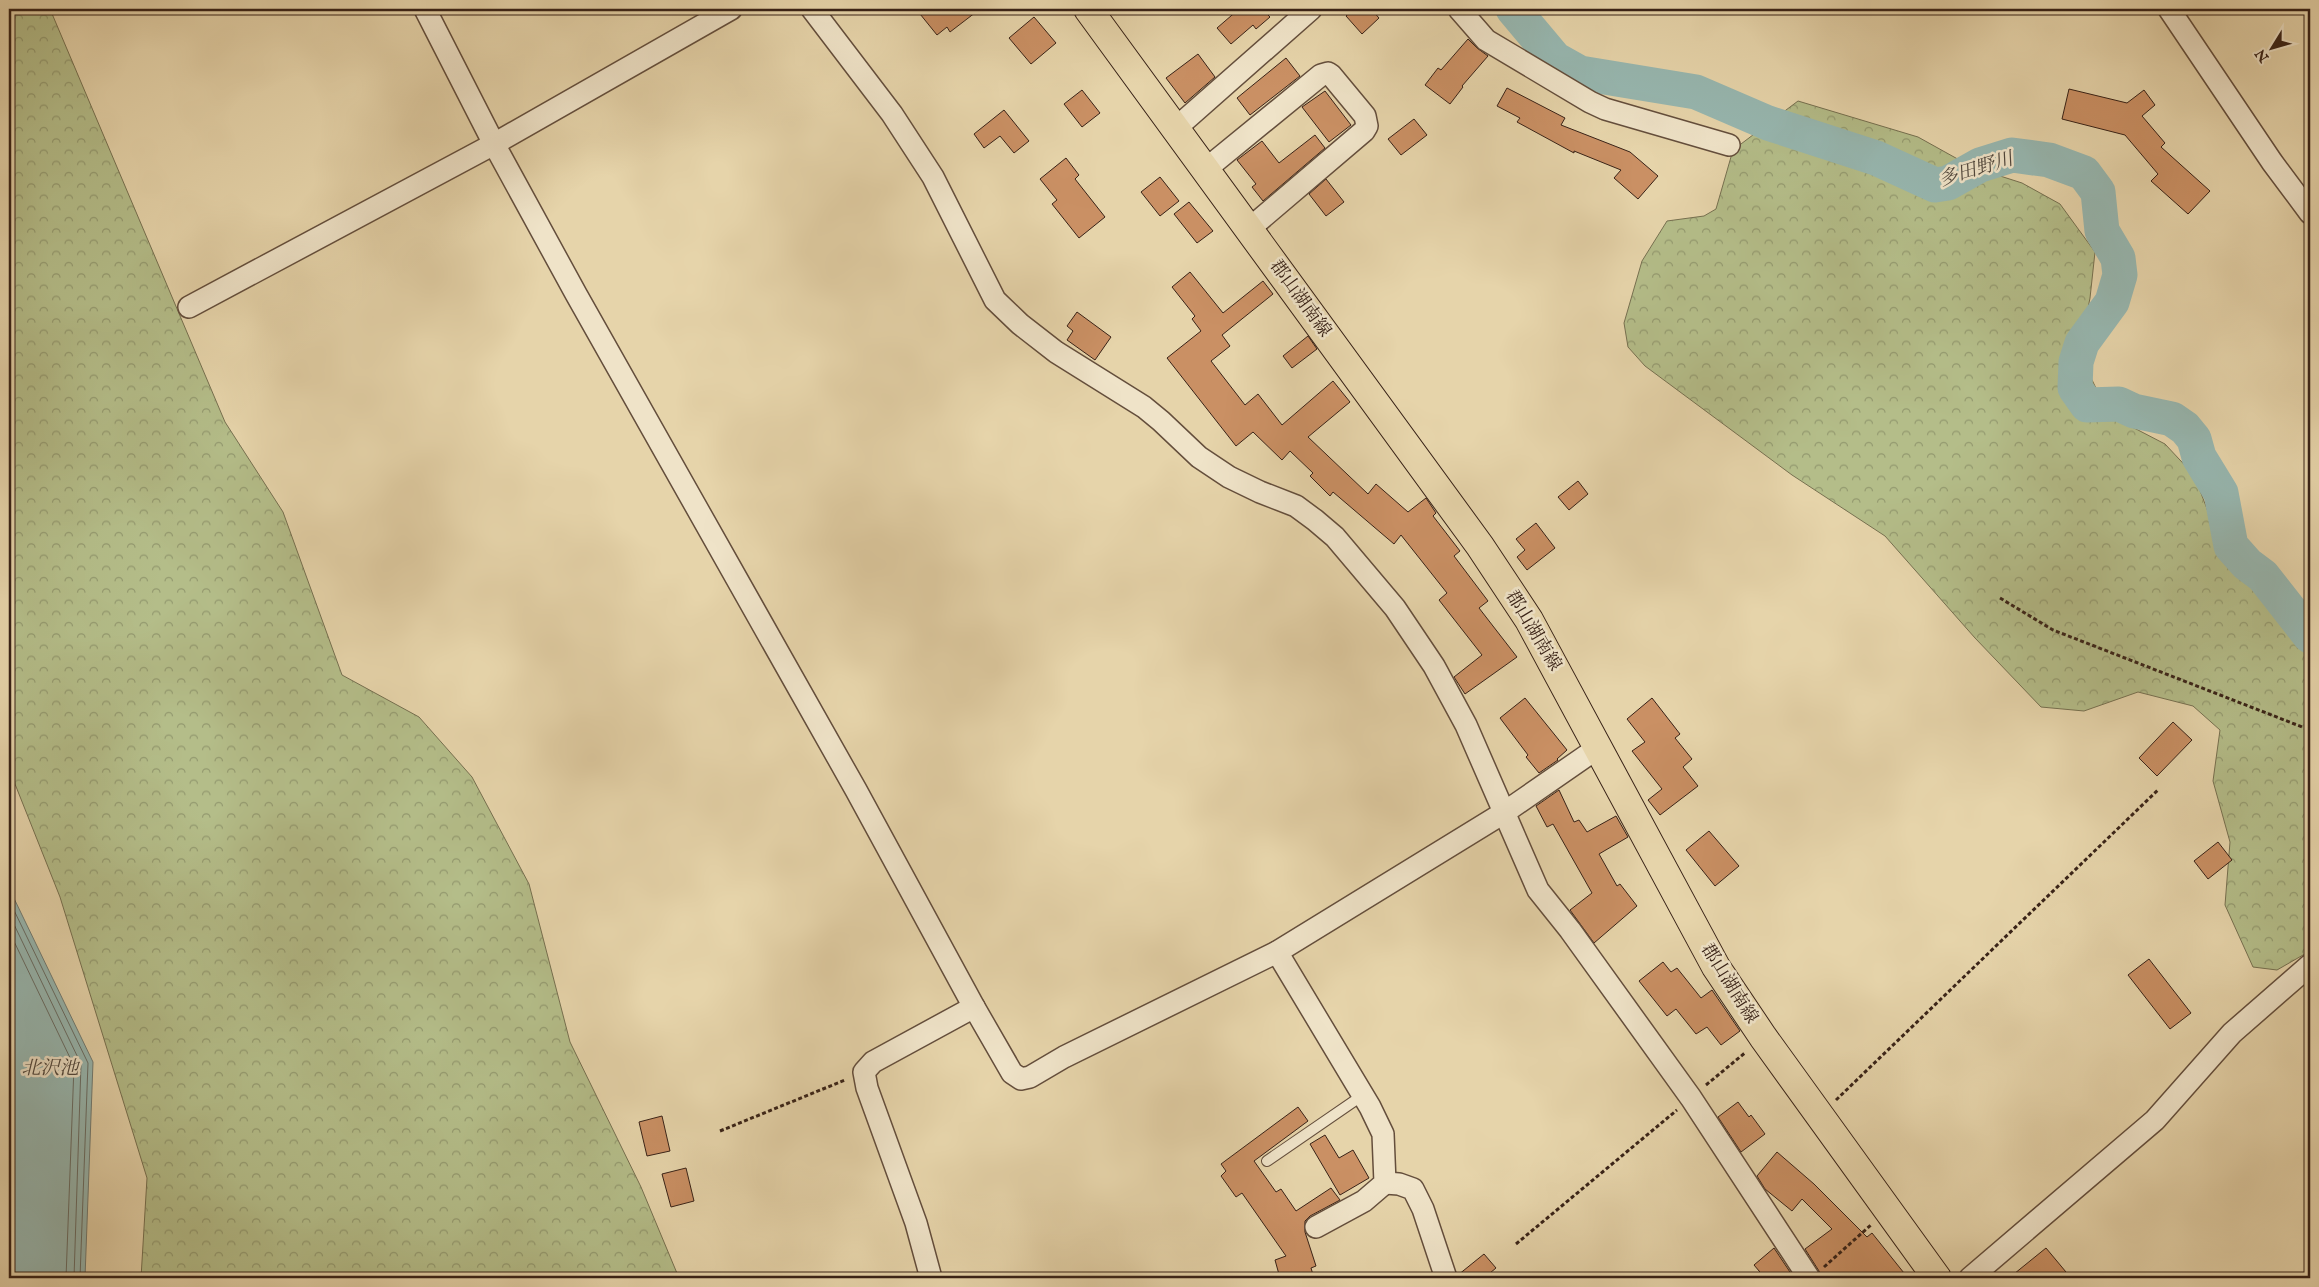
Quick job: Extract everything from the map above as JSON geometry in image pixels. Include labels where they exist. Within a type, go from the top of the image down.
[{"type":"main road","name":"郡山湖南線","points":[[1088,9],[1480,546],[1529,620],[1716,966],[1763,1037],[1936,1278]]},
{"type":"street","points":[[425,9],[494,144],[576,294],[856,790],[974,1007],[1012,1073],[1021,1079],[1030,1077],[1064,1057],[1277,952],[1505,812],[1599,747]]},
{"type":"street","points":[[189,307],[494,144],[731,9]]},
{"type":"street","points":[[812,9],[892,114],[933,177],[995,300],[1020,324],[1056,352],[1144,407],[1199,457],[1229,477],[1296,506],[1335,537],[1395,608],[1434,666],[1466,726],[1538,890],[1570,930],[1691,1098],[1814,1275]]},
{"type":"street","points":[[1176,128],[1311,9]]},
{"type":"street","points":[[1459,9],[1486,40],[1590,102],[1605,109],[1728,145]]},
{"type":"street","points":[[2169,9],[2272,162],[2310,213]]},
{"type":"street","points":[[1206,169],[1321,74],[1328,73],[1331,75],[1365,116],[1367,126],[1364,131],[1249,229]]},
{"type":"street","points":[[1277,952],[1363,1095],[1383,1134],[1386,1183]]},
{"type":"street","points":[[1970,1278],[2155,1120],[2232,1033],[2310,965]]},
{"type":"street","points":[[931,1278],[916,1223],[867,1088],[864,1072],[872,1062],[974,1007]]},
{"type":"street","points":[[1316,1227],[1364,1201],[1386,1183],[1398,1184],[1413,1189],[1426,1217],[1446,1278]]},
{"type":"lane","points":[[1267,1161],[1363,1095]]},
{"type":"path","points":[[2000,598],[2053,630],[2310,730]]},
{"type":"path","points":[[1820,1116],[2159,789]]},
{"type":"path","points":[[1516,1244],[1763,1037]]},
{"type":"path","points":[[720,1131],[864,1072]]},
{"type":"path","points":[[1814,1275],[1887,1211]]},
{"type":"green space","points":[[9,9],[50,9],[225,422],[283,512],[342,675],[419,717],[472,777],[529,884],[570,1042],[641,1187],[679,1278],[141,1278],[147,1178],[60,897],[9,769]]},
{"type":"green space","points":[[1798,101],[1918,137],[1972,167],[2022,183],[2060,204],[2095,252],[2090,298],[2079,353],[2109,415],[2165,444],[2194,475],[2209,514],[2275,615],[2310,637],[2310,951],[2277,970],[2253,967],[2225,905],[2230,842],[2213,781],[2220,730],[2193,706],[2138,692],[2084,711],[2041,707],[1975,638],[1885,536],[1792,475],[1645,366],[1628,347],[1624,323],[1642,261],[1667,221],[1704,216],[1716,209],[1733,150]]},
{"type":"water","name":"北沢池","points":[[9,888],[93,1062],[85,1278],[9,1278]]},
{"type":"building","points":[[916,9],[980,9],[950,32],[947,27],[937,35]]},
{"type":"building","points":[[1239,9],[1273,9],[1267,14],[1270,17],[1256,29],[1253,25],[1231,44],[1217,28]]},
{"type":"building","points":[[1354,9],[1371,9],[1379,18],[1362,34],[1346,16]]},
{"type":"building","points":[[1034,17],[1056,43],[1031,64],[1009,38]]},
{"type":"building","points":[[1468,39],[1488,56],[1462,86],[1450,104],[1425,85],[1438,68],[1441,70]]},
{"type":"building","points":[[1198,54],[1215,77],[1185,103],[1166,78]]},
{"type":"building","points":[[1286,58],[1300,76],[1250,115],[1237,98]]},
{"type":"building","points":[[1507,88],[1565,118],[1561,125],[1630,152],[1658,176],[1638,199],[1614,178],[1621,170],[1574,151],[1574,153],[1517,122],[1520,118],[1497,106]]},
{"type":"building","points":[[2069,89],[2127,103],[2144,90],[2155,105],[2142,116],[2165,143],[2161,147],[2210,191],[2188,214],[2151,181],[2158,174],[2125,135],[2062,119]]},
{"type":"building","points":[[1082,90],[1100,113],[1082,127],[1064,104]]},
{"type":"building","points":[[1325,91],[1351,125],[1329,142],[1302,107]]},
{"type":"building","points":[[1004,110],[1029,141],[1014,153],[1000,136],[984,148],[974,134]]},
{"type":"building","points":[[1414,119],[1427,135],[1401,155],[1388,139]]},
{"type":"building","points":[[1315,135],[1325,148],[1263,201],[1252,187],[1256,184],[1237,160],[1262,141],[1279,163]]},
{"type":"building","points":[[1066,158],[1079,175],[1075,179],[1105,217],[1079,238],[1052,204],[1057,200],[1040,179]]},
{"type":"building","points":[[1160,177],[1179,201],[1160,216],[1141,192]]},
{"type":"building","points":[[1326,179],[1344,202],[1326,216],[1309,194]]},
{"type":"building","points":[[1189,202],[1213,231],[1197,243],[1174,214]]},
{"type":"building","points":[[1190,272],[1223,313],[1263,281],[1273,294],[1222,335],[1230,346],[1211,361],[1245,405],[1258,394],[1282,425],[1333,381],[1350,402],[1308,437],[1368,494],[1376,484],[1408,512],[1426,498],[1436,513],[1433,516],[1460,551],[1454,556],[1488,601],[1479,608],[1517,657],[1465,694],[1454,677],[1482,655],[1439,600],[1447,593],[1401,535],[1394,544],[1333,492],[1330,496],[1310,476],[1313,473],[1290,451],[1282,460],[1253,432],[1236,446],[1167,358],[1201,331],[1192,319],[1195,316],[1172,287]]},
{"type":"building","points":[[1077,312],[1111,337],[1095,360],[1067,340],[1073,331],[1067,326]]},
{"type":"building","points":[[1308,336],[1317,349],[1292,368],[1283,356]]},
{"type":"building","points":[[1578,481],[1588,494],[1569,510],[1558,497]]},
{"type":"building","points":[[1536,523],[1555,548],[1527,570],[1517,557],[1525,550],[1516,539]]},
{"type":"building","points":[[1525,698],[1567,750],[1558,760],[1539,773],[1500,718]]},
{"type":"building","points":[[1652,698],[1680,734],[1675,738],[1692,759],[1683,767],[1698,786],[1660,815],[1648,800],[1662,789],[1632,751],[1645,742],[1627,719]]},
{"type":"building","points":[[2173,722],[2192,740],[2157,776],[2139,758]]},
{"type":"building","points":[[1559,790],[1574,822],[1579,820],[1587,832],[1616,816],[1628,837],[1599,854],[1617,886],[1620,884],[1637,906],[1594,943],[1570,910],[1592,893],[1553,824],[1547,827],[1536,806]]},
{"type":"building","points":[[1709,831],[1739,866],[1715,886],[1686,850]]},
{"type":"building","points":[[2218,842],[2232,860],[2208,879],[2194,861]]},
{"type":"building","points":[[2149,959],[2191,1013],[2170,1029],[2128,975]]},
{"type":"building","points":[[1663,962],[1671,972],[1677,968],[1701,998],[1712,990],[1740,1031],[1721,1045],[1707,1027],[1696,1034],[1676,1009],[1667,1016],[1639,981]]},
{"type":"building","points":[[1738,1102],[1749,1117],[1751,1115],[1765,1134],[1741,1152],[1718,1117]]},
{"type":"building","points":[[1298,1107],[1308,1121],[1254,1161],[1276,1192],[1281,1189],[1296,1211],[1331,1188],[1340,1200],[1310,1216],[1305,1221],[1305,1232],[1316,1266],[1311,1268],[1314,1278],[1280,1278],[1275,1260],[1286,1256],[1242,1193],[1236,1197],[1221,1176],[1226,1171],[1221,1164]]},
{"type":"building","points":[[662,1116],[670,1151],[647,1156],[639,1122]]},
{"type":"building","points":[[1325,1135],[1339,1158],[1353,1150],[1369,1178],[1340,1195],[1310,1144]]},
{"type":"building","points":[[1777,1152],[1814,1184],[1867,1237],[1872,1233],[1908,1278],[1821,1278],[1819,1271],[1805,1249],[1832,1229],[1802,1199],[1792,1211],[1765,1189],[1757,1176]]},
{"type":"building","points":[[686,1168],[694,1201],[671,1207],[662,1174]]},
{"type":"building","points":[[1774,1248],[1794,1278],[1765,1278],[1754,1265]]},
{"type":"building","points":[[2046,1248],[2071,1278],[2009,1278]]},
{"type":"building","points":[[1484,1254],[1496,1268],[1484,1278],[1458,1278],[1458,1275]]},
{"type":"waterway","name":"多田野川","points":[[1513,9],[1555,59],[1580,73],[1696,92],[1768,123],[1876,158],[1935,185],[1948,183],[1980,165],[2012,155],[2049,160],[2084,173],[2098,192],[2102,231],[2118,258],[2120,275],[2112,302],[2082,343],[2076,362],[2075,388],[2087,405],[2119,404],[2134,411],[2172,419],[2185,428],[2194,439],[2199,457],[2221,493],[2231,546],[2247,564],[2263,576],[2310,636]]}]
